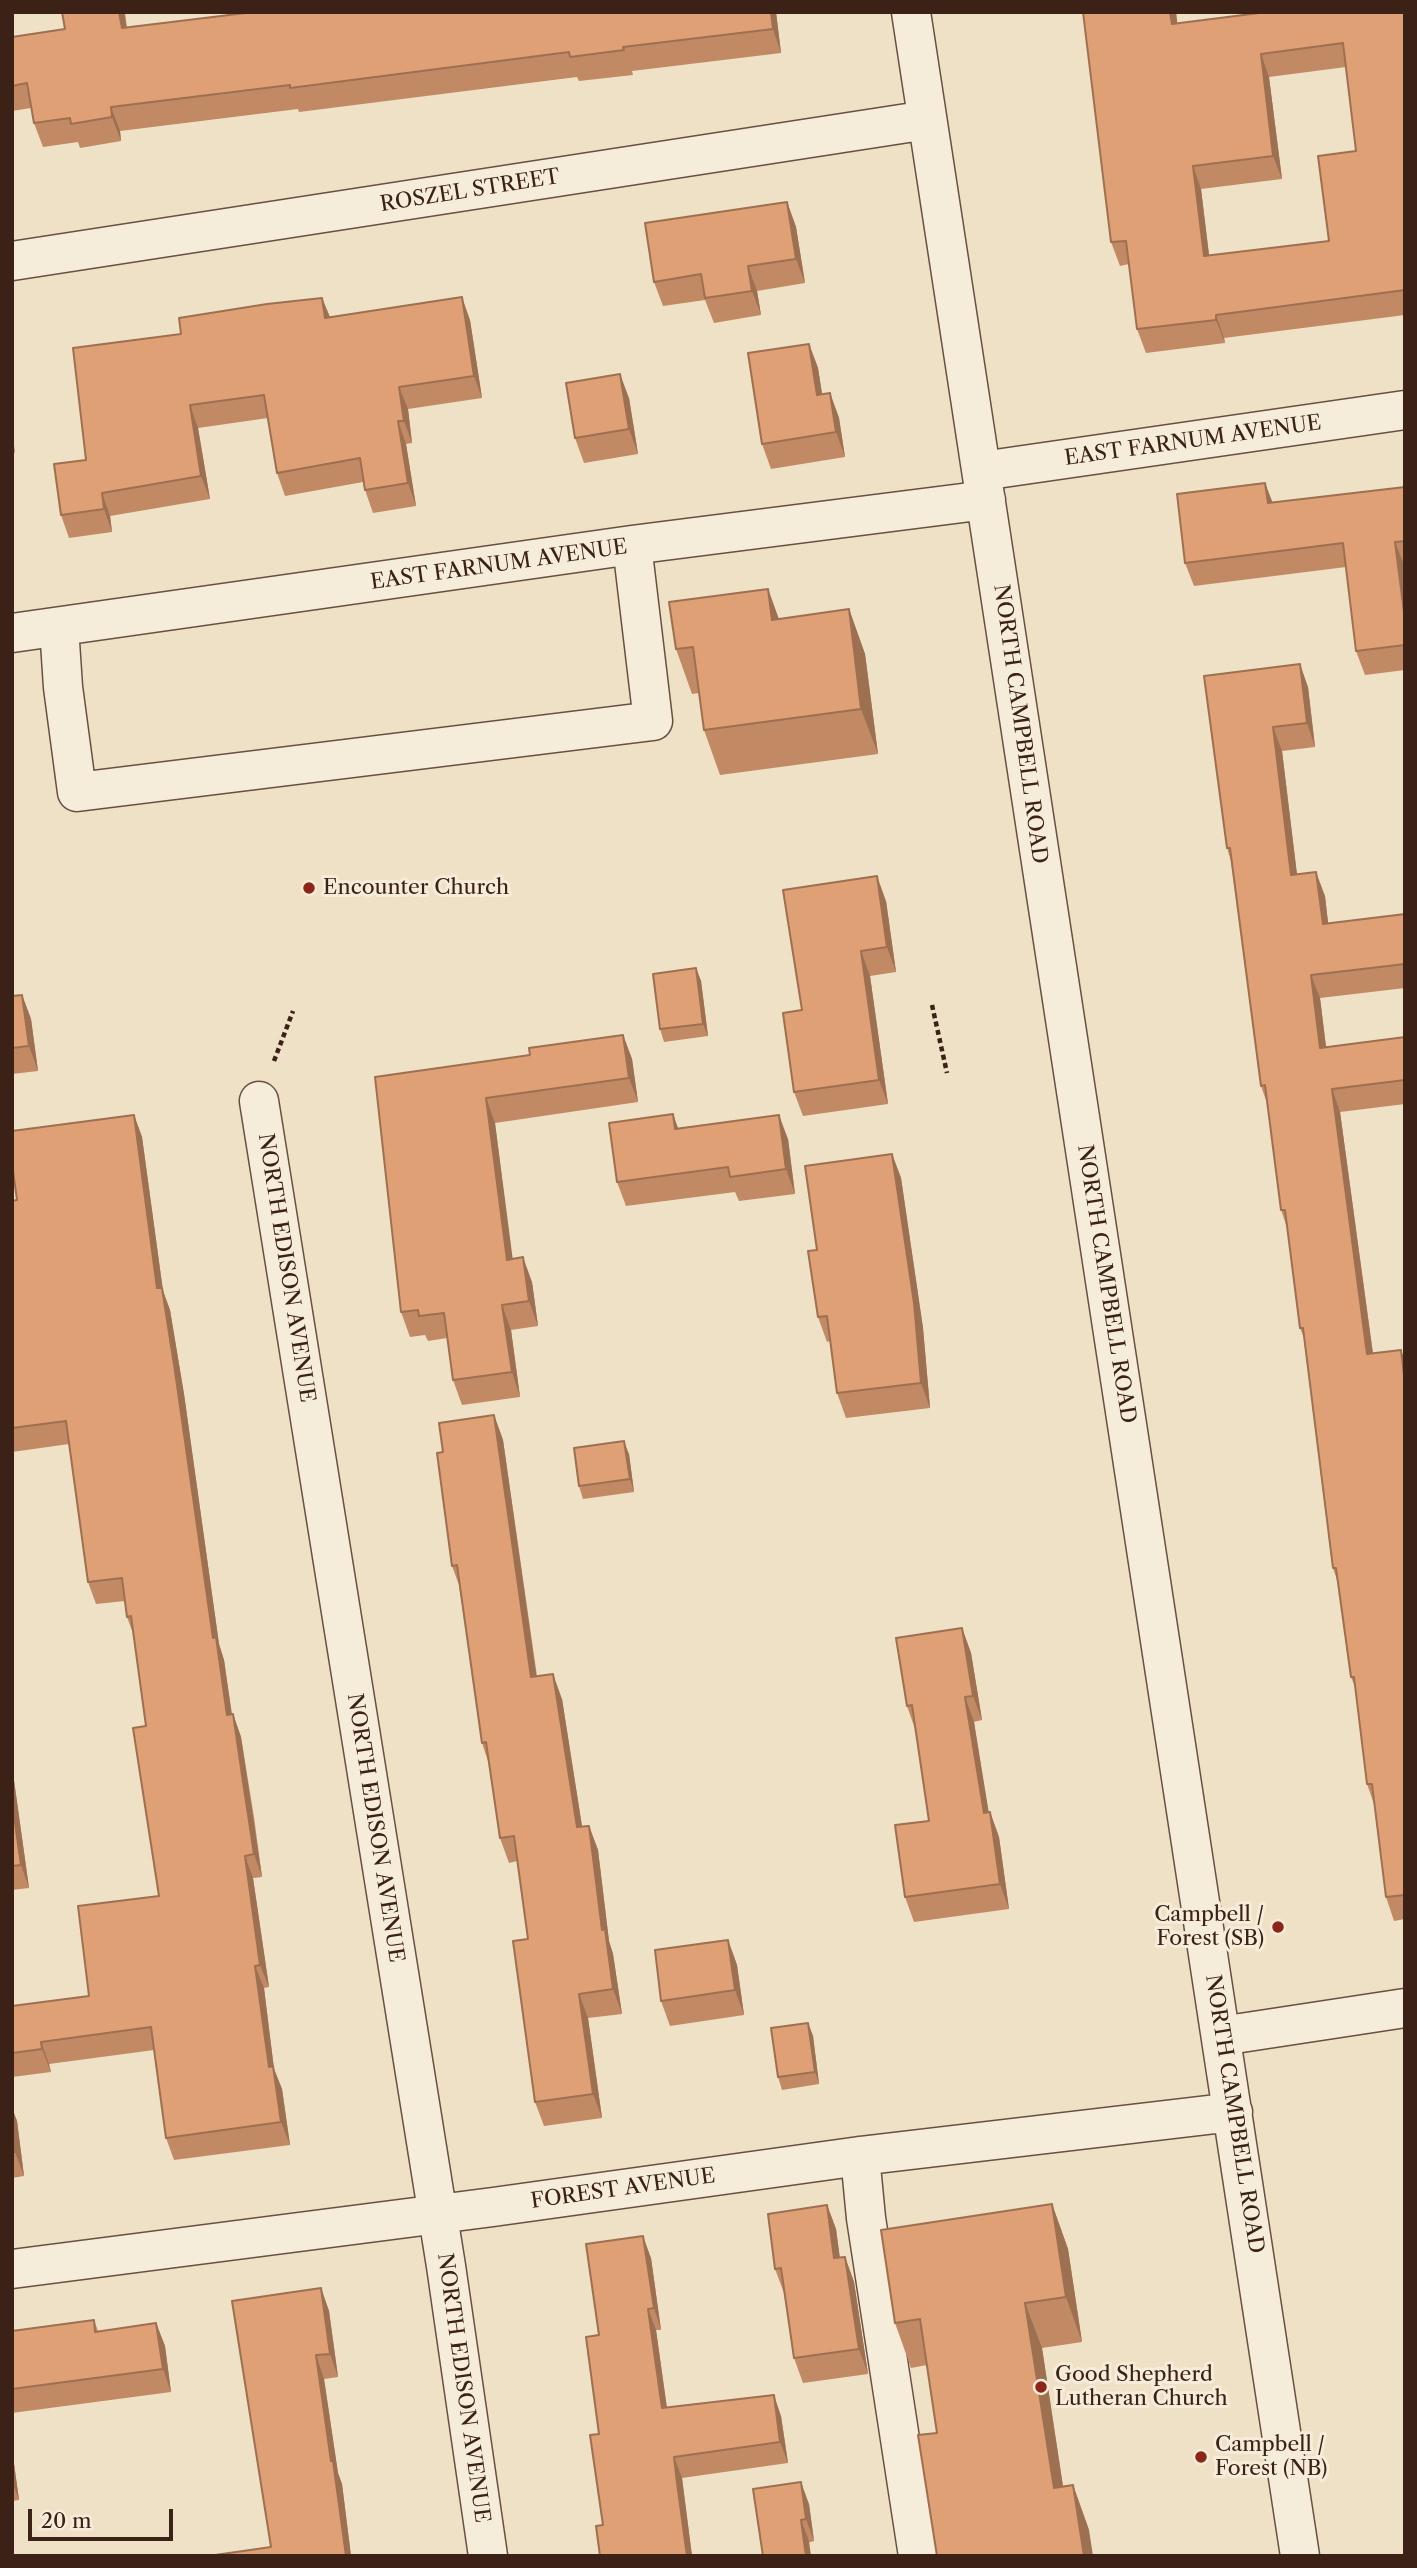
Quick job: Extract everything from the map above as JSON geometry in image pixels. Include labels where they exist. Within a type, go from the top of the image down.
[{"type":"street","name":"NORTH CAMPBELL ROAD","points":[[911,12],[1300,2556]]},
{"type":"street","name":"ROSZEL STREET","points":[[12,261],[927,120]]},
{"type":"street","name":"EAST FARNUM AVENUE","points":[[12,634],[632,545],[1405,410]]},
{"type":"street","points":[[59,627],[63,687],[77,792],[653,721],[632,545]]},
{"type":"street","name":"NORTH EDISON AVENUE","points":[[259,1101],[438,2214],[488,2556]]},
{"type":"street","points":[[1221,2036],[1405,2008]]},
{"type":"street","name":"FOREST AVENUE","points":[[12,2269],[860,2156],[1233,2112]]},
{"type":"street","points":[[860,2156],[866,2218],[918,2556]]},
{"type":"path","points":[[932,1005],[947,1073]]},
{"type":"path","points":[[259,1101],[293,1011]]},
{"type":"building","points":[[62,12],[119,12],[122,28],[254,12],[771,12],[773,29],[623,47],[624,50],[570,57],[569,52],[290,88],[290,85],[111,107],[112,117],[71,124],[70,118],[34,123],[27,83],[12,86],[12,37],[65,29]]},
{"type":"building","points":[[1083,12],[1170,12],[1172,24],[1267,12],[1405,12],[1405,290],[1216,315],[1216,320],[1137,329],[1126,241],[1111,242]],"holes":[[[1343,43],[1356,151],[1318,156],[1329,241],[1204,256],[1193,166],[1273,156],[1261,54]]]},
{"type":"building","points":[[787,202],[796,259],[748,266],[752,291],[705,298],[701,274],[654,282],[645,223]]},
{"type":"building","points":[[462,297],[474,376],[399,387],[404,421],[398,421],[408,483],[365,490],[360,458],[277,473],[264,395],[190,405],[201,476],[102,493],[104,509],[61,515],[54,464],[86,460],[73,348],[181,334],[179,318],[267,304],[322,298],[325,318]]},
{"type":"building","points":[[809,344],[817,395],[830,393],[836,432],[762,444],[748,353]]},
{"type":"building","points":[[620,374],[629,429],[575,438],[566,383]]},
{"type":"building","points":[[1265,483],[1268,503],[1405,487],[1405,541],[1395,542],[1405,620],[1405,645],[1356,651],[1343,543],[1185,563],[1177,494]]},
{"type":"building","points":[[768,589],[772,620],[849,609],[861,709],[704,730],[693,647],[676,649],[669,602]]},
{"type":"building","points":[[1300,664],[1307,723],[1273,727],[1291,875],[1316,872],[1323,924],[1405,914],[1405,964],[1311,975],[1320,1048],[1405,1037],[1405,1080],[1332,1089],[1367,1354],[1401,1350],[1405,1384],[1405,1895],[1386,1897],[1372,1784],[1367,1784],[1354,1677],[1351,1677],[1336,1568],[1333,1568],[1303,1328],[1300,1328],[1285,1210],[1281,1210],[1265,1085],[1261,1086],[1204,676]]},
{"type":"building","points":[[877,876],[887,947],[861,951],[879,1080],[794,1092],[783,1013],[802,1010],[783,890]]},
{"type":"building","points":[[696,968],[703,1024],[660,1029],[653,974]]},
{"type":"building","points":[[22,995],[29,1046],[12,1048],[12,996]]},
{"type":"building","points":[[623,1035],[629,1078],[486,1098],[507,1260],[523,1257],[529,1301],[502,1305],[512,1372],[453,1380],[444,1313],[419,1316],[418,1310],[401,1312],[375,1077],[530,1055],[529,1048]]},
{"type":"building","points":[[673,1114],[675,1129],[779,1115],[786,1169],[730,1177],[728,1167],[617,1182],[609,1123]]},
{"type":"building","points":[[134,1115],[157,1288],[162,1288],[213,1638],[216,1637],[227,1715],[233,1714],[254,1854],[245,1856],[260,1965],[255,1966],[269,2067],[273,2066],[281,2122],[166,2138],[151,2027],[41,2042],[42,2049],[12,2053],[12,2006],[89,1996],[78,1906],[159,1896],[133,1728],[146,1726],[131,1616],[127,1617],[122,1578],[88,1582],[66,1421],[12,1428],[12,1201],[17,1200],[12,1164],[12,1131]]},
{"type":"building","points":[[892,1154],[914,1303],[921,1383],[837,1393],[827,1316],[818,1317],[808,1251],[817,1250],[805,1166]]},
{"type":"building","points":[[494,1415],[531,1677],[553,1674],[577,1827],[589,1826],[602,1930],[605,1929],[613,1989],[579,1994],[593,2094],[535,2102],[513,1941],[528,1939],[514,1836],[500,1838],[486,1742],[482,1743],[457,1565],[452,1566],[437,1453],[443,1452],[439,1423]]},
{"type":"building","points":[[624,1441],[630,1479],[579,1486],[574,1448]]},
{"type":"building","points":[[962,1628],[973,1696],[965,1697],[984,1813],[990,1812],[1000,1884],[905,1897],[895,1825],[929,1821],[912,1705],[907,1706],[896,1638]]},
{"type":"building","points":[[12,1802],[21,1865],[12,1866]]},
{"type":"building","points":[[728,1940],[735,1990],[661,2001],[655,1950]]},
{"type":"building","points":[[808,2023],[815,2072],[778,2077],[771,2028]]},
{"type":"building","points":[[12,2128],[15,2152],[12,2152]]},
{"type":"building","points":[[1052,2204],[1066,2297],[1025,2303],[1054,2488],[1073,2485],[1084,2556],[937,2556],[918,2435],[937,2433],[920,2319],[895,2323],[881,2230]]},
{"type":"building","points":[[827,2205],[834,2258],[845,2257],[859,2349],[794,2358],[781,2268],[775,2269],[768,2214]]},
{"type":"building","points":[[643,2236],[654,2308],[648,2309],[662,2408],[774,2395],[780,2442],[674,2457],[687,2556],[600,2556],[596,2526],[603,2525],[590,2435],[599,2434],[586,2337],[599,2335],[586,2244]]},
{"type":"building","points":[[321,2288],[330,2354],[316,2355],[346,2556],[208,2556],[271,2547],[232,2301]]},
{"type":"building","points":[[94,2320],[95,2332],[156,2323],[163,2369],[12,2389],[12,2331]]},
{"type":"building","points":[[801,2482],[806,2519],[801,2520],[806,2556],[763,2556],[753,2489]]},
{"type":"place","name":"Encounter Church","points":[[309,888]]},
{"type":"place","name":"Campbell / Forest (SB)","points":[[1278,1927]]},
{"type":"place","name":"Good Shepherd Lutheran Church","points":[[1041,2387]]},
{"type":"place","name":"Campbell / Forest (NB)","points":[[1201,2457]]}]
